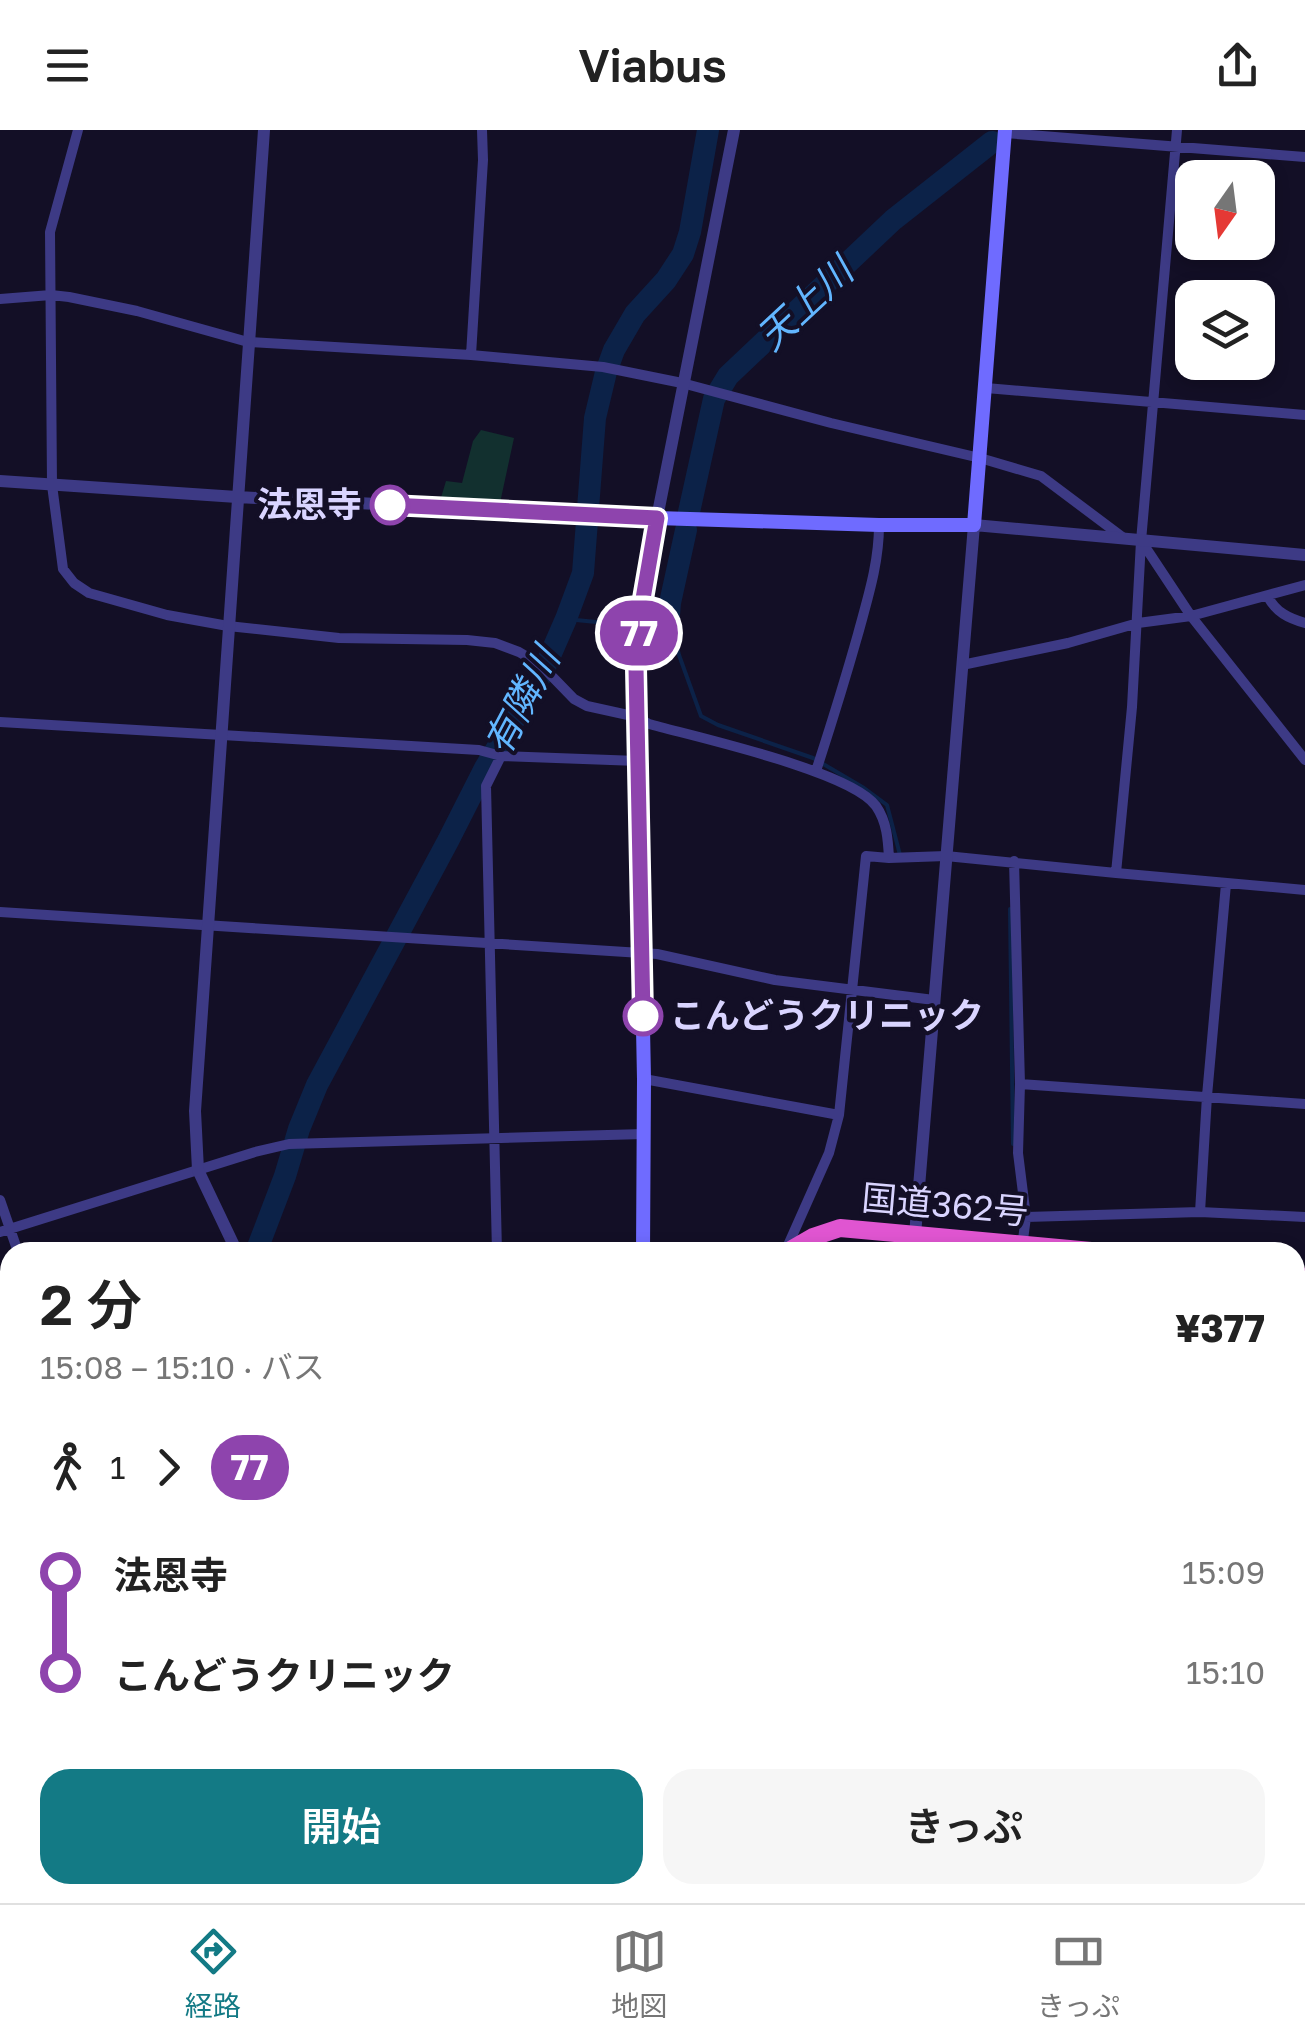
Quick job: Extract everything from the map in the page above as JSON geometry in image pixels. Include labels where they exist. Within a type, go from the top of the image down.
[{"type":"highway","name":"国道362号","points":[[804,1242],[840,1228],[905,1242]]},
{"type":"main road","points":[[642,1242],[644,1080],[636,668],[640,616],[657,518],[974,526],[1005,132]]},
{"type":"street","points":[[78,130],[50,232],[52,485],[64,568],[74,583],[89,592],[167,616],[228,626],[338,638],[494,643],[519,652],[544,668],[574,699],[587,706],[638,717],[649,724],[816,770],[851,787],[875,804],[888,834],[889,858]]},
{"type":"street","points":[[232,1242],[198,1170],[195,1111],[264,130]]},
{"type":"street","points":[[472,356],[482,130]]},
{"type":"street","points":[[0,481],[657,518],[734,130]]},
{"type":"street","points":[[1116,872],[1177,130]]},
{"type":"street","points":[[1005,132],[1305,157]]},
{"type":"street","points":[[0,299],[50,295],[137,311],[248,342],[608,368],[682,383],[1041,476],[1126,540]]},
{"type":"street","points":[[986,388],[1305,414]]},
{"type":"street","points":[[816,770],[873,581],[879,525]]},
{"type":"street","points":[[914,1242],[974,526],[1305,555]]},
{"type":"street","points":[[1141,541],[1191,616],[1305,760]]},
{"type":"street","points":[[962,665],[1138,623],[1191,616],[1305,585]]},
{"type":"street","points":[[1268,596],[1274,608],[1305,624]]},
{"type":"street","points":[[0,722],[478,750],[501,756],[638,761]]},
{"type":"street","points":[[497,1242],[486,786],[501,756]]},
{"type":"street","points":[[790,1242],[829,1152],[839,1115],[866,856],[1014,861],[1305,890]]},
{"type":"street","points":[[1014,861],[1018,1153],[1026,1217],[1022,1242]]},
{"type":"street","points":[[1200,1212],[1206,1096],[1226,884]]},
{"type":"street","points":[[0,912],[657,954],[775,980],[934,1000]]},
{"type":"street","points":[[644,1080],[839,1115]]},
{"type":"street","points":[[1020,1084],[1305,1104]]},
{"type":"street","points":[[0,1200],[5,1231],[294,1144],[644,1134]]},
{"type":"street","points":[[1026,1217],[1200,1212],[1305,1217]]},
{"type":"green space","points":[[481,430],[514,438],[500,503],[440,501],[446,481],[462,483],[473,441]]},
{"type":"waterway","name":"有隣川","points":[[260,1242],[317,1085],[485,768],[542,674],[566,619],[583,573],[595,418],[606,372],[635,314],[683,254],[708,130]]},
{"type":"waterway","name":"天上川","points":[[689,512],[714,399],[728,376],[893,220],[992,142]]},
{"type":"waterway","name":"天上川","points":[[669,615],[686,530]]},
{"type":"waterway","points":[[650,617],[669,615],[701,716],[813,758],[864,788],[887,805],[900,855]]},
{"type":"waterway","points":[[566,619],[627,619]]},
{"type":"waterway","points":[[1010,909],[1013,1144]]},
{"type":"waterway","points":[[1018,1193],[1021,1219]]},
{"type":"bus line","name":"77","points":[[390,505],[657,518],[640,616],[636,668],[643,1016]]},
{"type":"place","name":"法恩寺","points":[[390,505]]},
{"type":"place","name":"こんどうクリニック","points":[[643,1016]]}]
